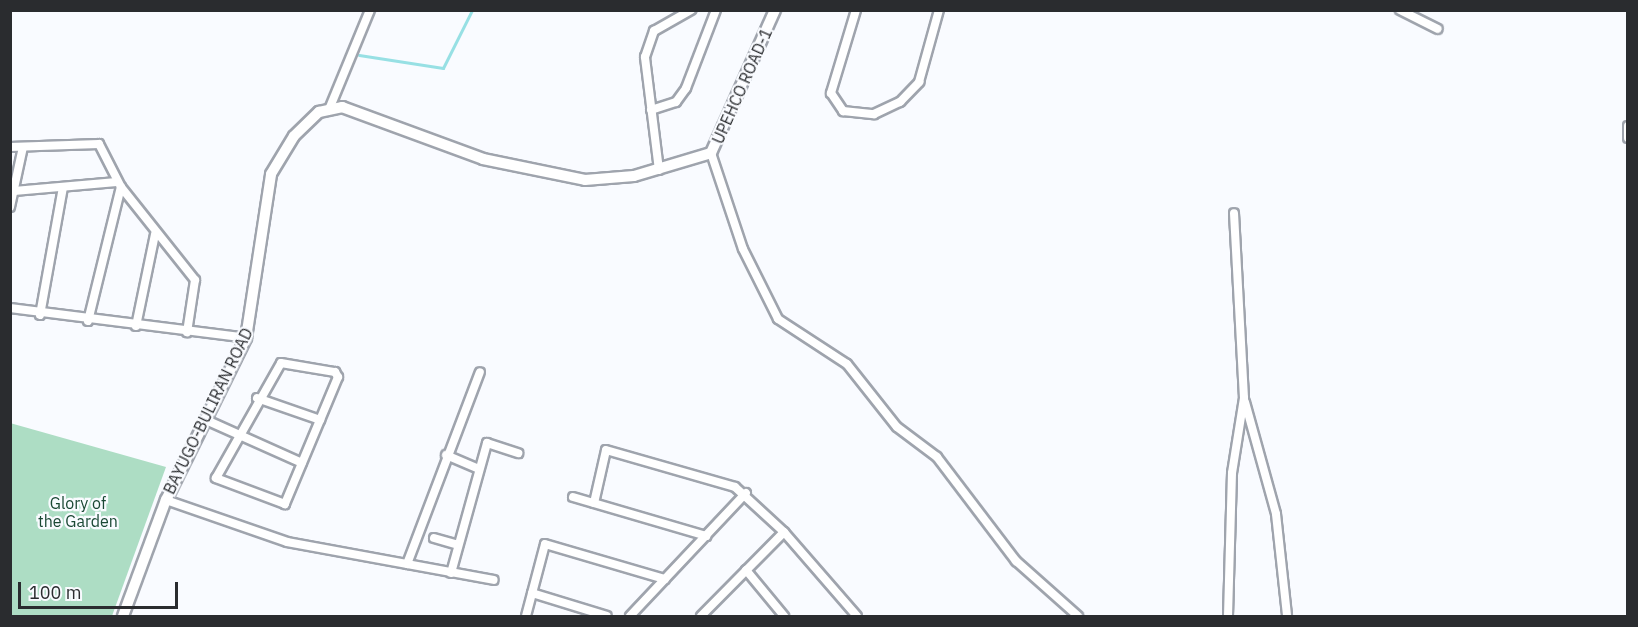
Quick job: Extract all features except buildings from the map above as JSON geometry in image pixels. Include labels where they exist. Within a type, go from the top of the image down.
[{"type":"street","points":[[330,107],[370,10]]},
{"type":"street","points":[[659,170],[645,57],[654,31],[691,10]]},
{"type":"street","points":[[651,110],[676,102],[686,88],[716,10]]},
{"type":"street","name":"UPEHCO ROAD-1","points":[[330,107],[483,159],[585,180],[634,176],[711,153],[775,10]]},
{"type":"street","points":[[856,10],[831,93],[843,111],[873,114],[900,102],[919,82],[939,10]]},
{"type":"street","points":[[1400,10],[1438,28]]},
{"type":"street","name":"BAYUGO-BULIRAN ROAD","points":[[123,616],[166,500],[246,338],[272,174],[294,136],[330,107]]},
{"type":"street","points":[[1628,126],[1628,138]]},
{"type":"street","points":[[10,147],[99,144],[119,184],[155,234],[195,280],[187,332]]},
{"type":"street","points":[[10,207],[23,147]]},
{"type":"street","points":[[711,153],[743,249],[778,319],[847,364],[897,427],[937,457],[1016,561],[1078,616]]},
{"type":"street","points":[[14,191],[119,184]]},
{"type":"street","points":[[88,321],[119,184]]},
{"type":"street","points":[[40,315],[63,187]]},
{"type":"street","points":[[1228,616],[1232,473],[1244,398],[1242,274],[1234,213]]},
{"type":"street","points":[[136,326],[155,234]]},
{"type":"street","points":[[10,308],[40,315],[246,338]]},
{"type":"street","points":[[281,363],[335,372],[320,420],[285,504],[218,480],[217,472],[257,398],[281,363]]},
{"type":"street","points":[[407,564],[446,455],[480,372]]},
{"type":"street","points":[[257,398],[320,420]]},
{"type":"street","points":[[1244,398],[1276,514],[1287,616]]},
{"type":"street","points":[[206,420],[236,436],[302,463]]},
{"type":"street","points":[[452,573],[477,468],[487,443],[518,453]]},
{"type":"street","points":[[594,503],[606,450],[746,493],[784,532],[857,616]]},
{"type":"street","points":[[446,455],[477,468]]},
{"type":"street","points":[[630,616],[746,493]]},
{"type":"street","points":[[573,497],[706,536]]},
{"type":"street","points":[[166,500],[287,542],[494,580]]},
{"type":"street","points":[[706,615],[784,532]]},
{"type":"street","points":[[434,538],[458,545]]},
{"type":"street","points":[[526,616],[545,544],[665,579]]},
{"type":"street","points":[[746,570],[784,616]]},
{"type":"street","points":[[532,593],[607,616]]},
{"type":"green space","name":"Glory of the Garden","points":[[10,423],[166,467],[112,616],[11,616]]},
{"type":"waterway","points":[[359,55],[443,68],[472,10]]}]
